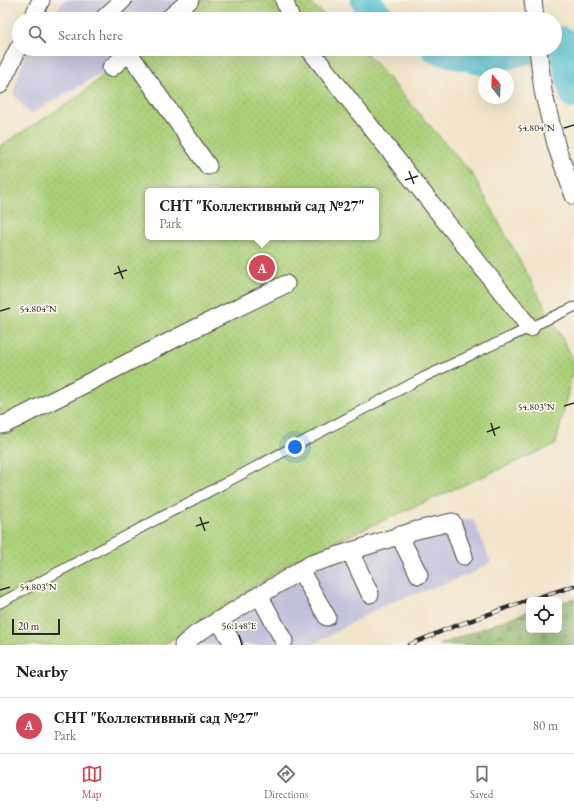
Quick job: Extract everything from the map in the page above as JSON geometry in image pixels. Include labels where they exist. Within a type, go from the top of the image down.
[{"type":"street","points":[[36,12],[42,0]]},
{"type":"street","points":[[110,12],[123,0]]},
{"type":"street","points":[[176,12],[190,0]]},
{"type":"street","points":[[284,0],[288,12]]},
{"type":"street","points":[[533,0],[534,12]]},
{"type":"street","points":[[0,85],[14,56]]},
{"type":"street","points":[[111,68],[125,56]]},
{"type":"street","points":[[134,56],[208,166]]},
{"type":"street","points":[[315,56],[530,328]]},
{"type":"street","points":[[539,56],[543,91],[557,148],[574,196]]},
{"type":"street","points":[[0,425],[6,424],[201,325],[286,284]]},
{"type":"street","points":[[183,645],[196,634],[300,570],[311,564],[350,551],[417,530],[452,522],[464,556]]},
{"type":"street","points":[[399,536],[419,575]]},
{"type":"street","points":[[350,551],[370,594]]},
{"type":"street","points":[[300,570],[327,617]]},
{"type":"street","points":[[259,595],[284,641]]},
{"type":"street","points":[[218,620],[234,645]]},
{"type":"lane","points":[[0,602],[424,377],[574,307]]},
{"type":"shaded area","points":[[65,0],[197,0],[182,12],[55,12]]},
{"type":"shaded area","points":[[25,56],[130,56],[30,114],[13,94]]},
{"type":"shaded area","points":[[473,519],[491,562],[475,572],[382,606],[312,645],[183,645],[271,584],[452,522]]},
{"type":"green space","points":[[189,0],[307,0],[321,12],[175,12]]},
{"type":"green space","points":[[125,56],[369,56],[473,175],[574,360],[574,366],[556,444],[299,558],[163,645],[0,645],[0,146],[78,97]]},
{"type":"green space","points":[[574,599],[574,645],[439,645],[526,612],[526,633],[562,633],[562,602]]},
{"type":"waterway","points":[[365,0],[374,12]]},
{"type":"waterway","points":[[562,41],[574,94]]},
{"type":"waterway","points":[[463,56],[483,61],[502,56]]},
{"type":"railway","points":[[539,597],[574,586]]},
{"type":"railway","points":[[409,645],[447,629],[526,601]]},
{"type":"place","name":"СНТ \"Коллективный сад №27\"","points":[[262,268]]}]
